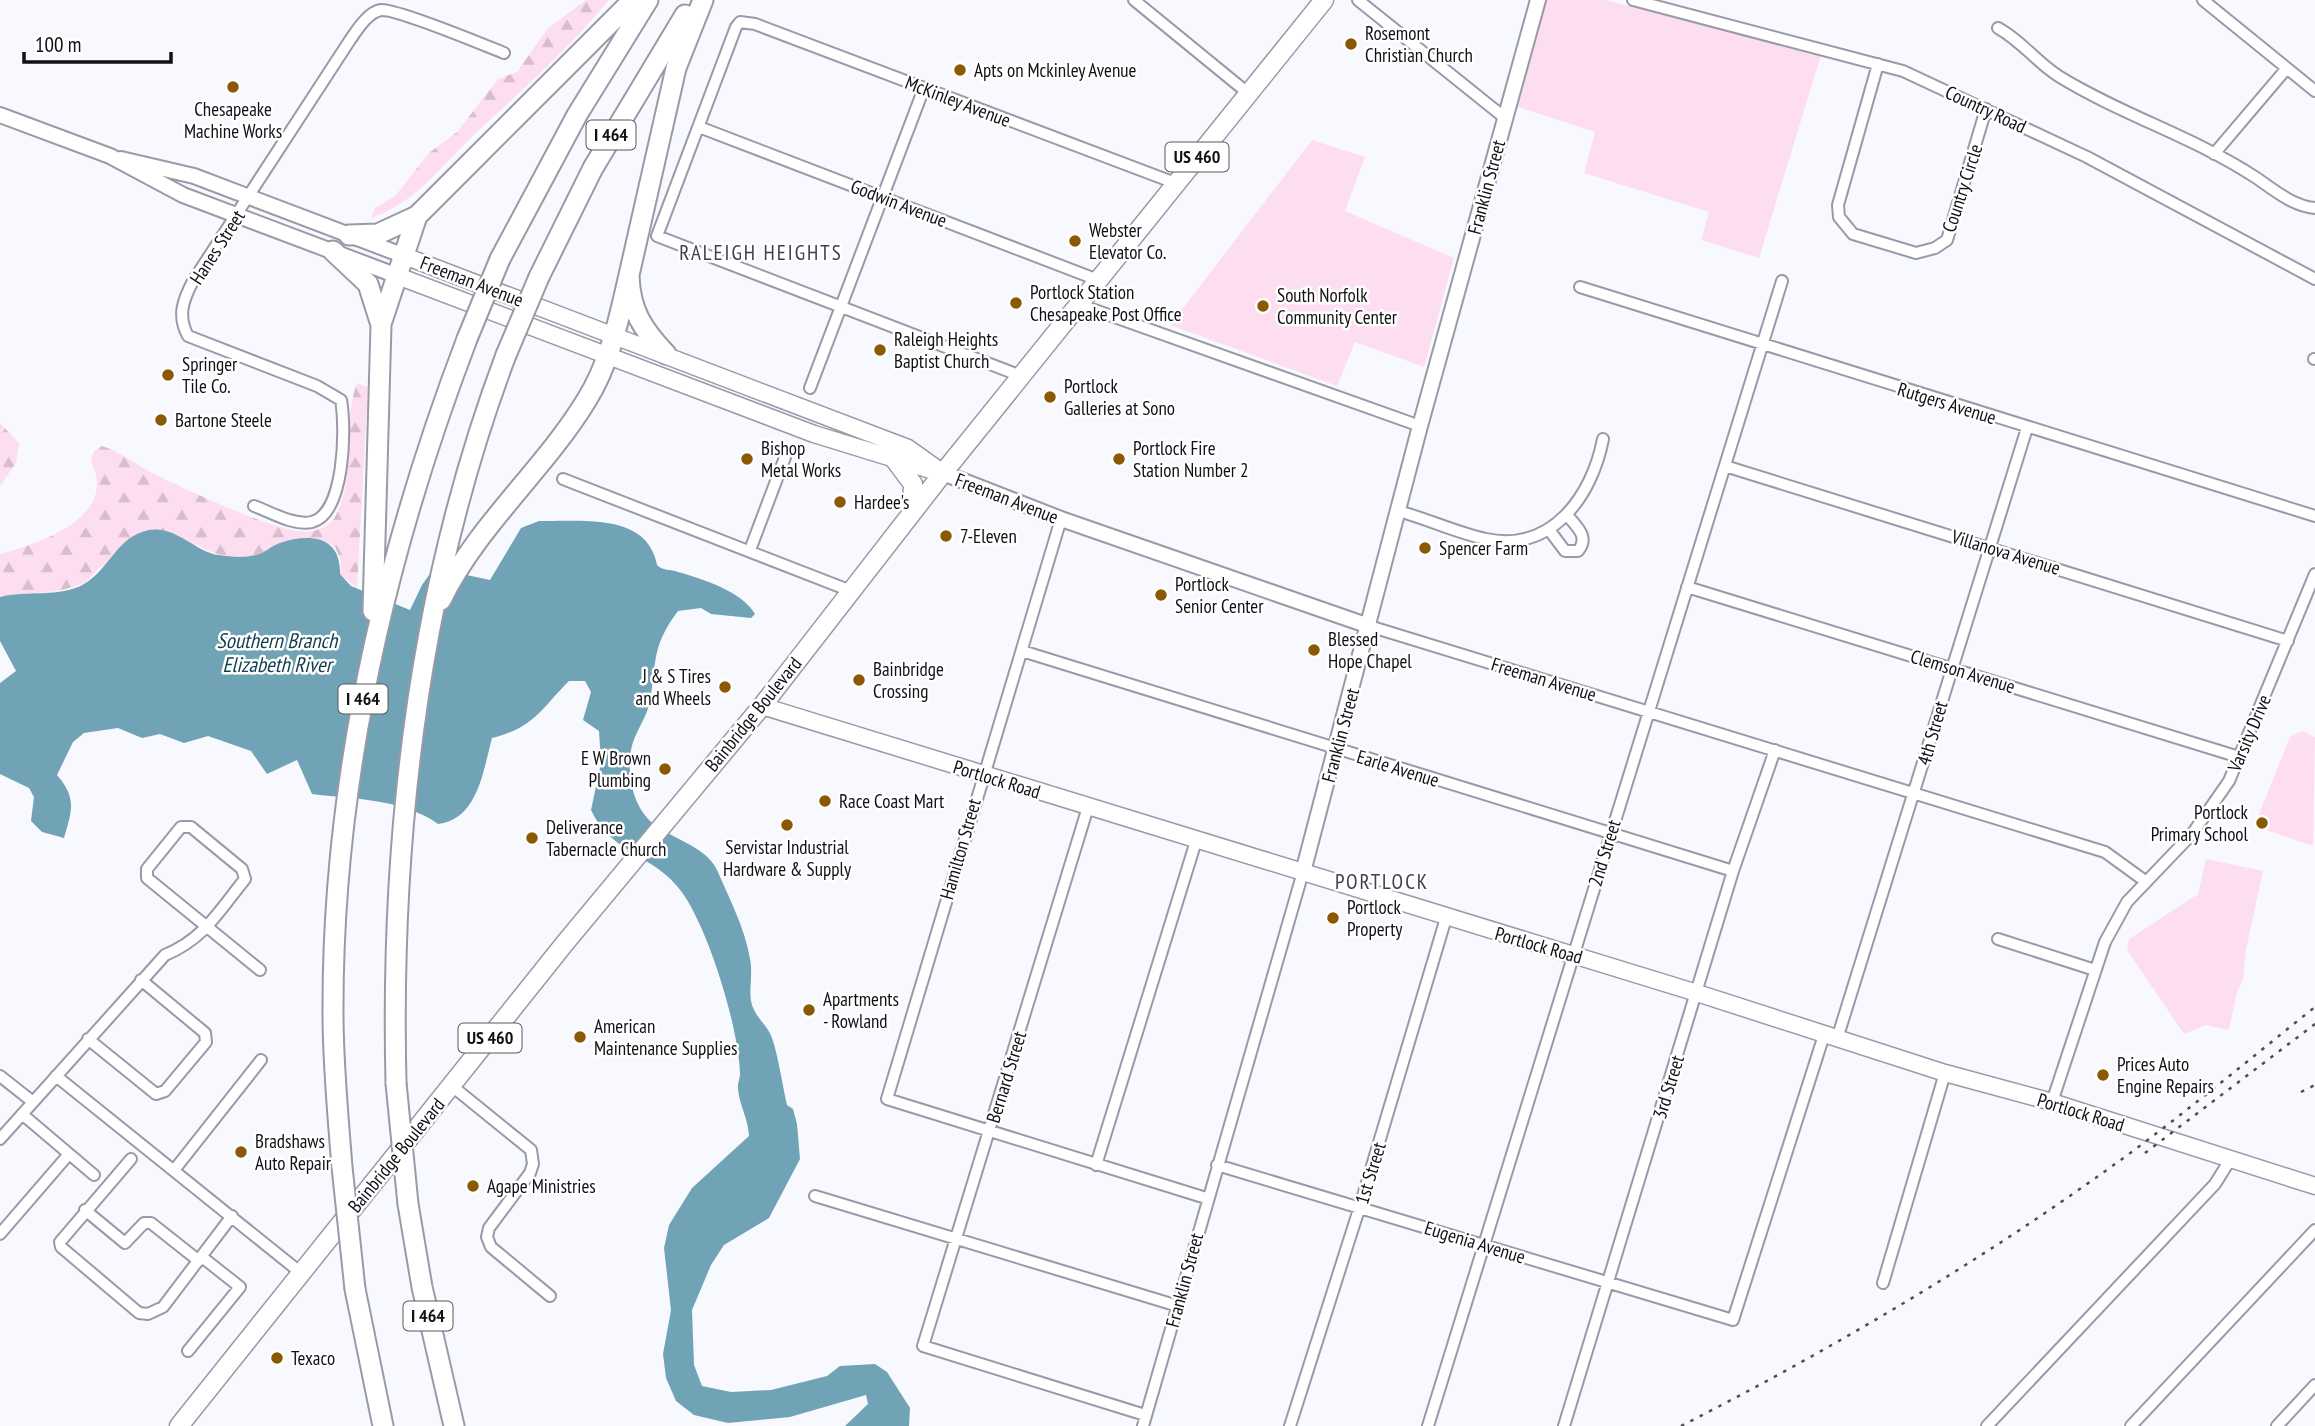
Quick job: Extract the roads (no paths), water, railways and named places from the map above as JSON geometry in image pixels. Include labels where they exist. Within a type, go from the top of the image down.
[{"type":"highway","points":[[349,235],[378,234],[417,216],[632,0]]},
{"type":"highway","name":"I 464","points":[[383,1426],[355,1289],[342,1167],[333,1014],[336,924],[345,825],[382,576],[467,338],[500,259],[577,115],[648,0]]},
{"type":"highway","name":"I 464","points":[[454,1426],[422,1287],[408,1204],[396,1083],[395,947],[401,832],[415,711],[445,555],[478,432],[506,355],[539,277],[599,157],[696,0]]},
{"type":"highway","points":[[431,620],[466,558],[571,422],[609,355],[676,68],[703,0]]},
{"type":"highway","points":[[382,576],[381,326],[395,275],[417,216]]},
{"type":"highway","points":[[334,251],[368,284],[381,326]]},
{"type":"highway","points":[[629,275],[632,306],[639,323],[666,354]]},
{"type":"main road","name":"Bainbridge Boulevard","points":[[179,1426],[627,867],[762,706],[943,473],[1324,0]]},
{"type":"main road","name":"Freeman Avenue","points":[[402,255],[908,448],[943,473]]},
{"type":"main road","name":"Freeman Avenue","points":[[395,275],[814,434],[943,473]]},
{"type":"main road","points":[[895,460],[913,484],[912,512]]},
{"type":"main road","name":"Portlock Road","points":[[762,706],[1697,993],[1945,1073],[2052,1102],[2315,1186]]},
{"type":"street","points":[[1134,0],[1249,94]]},
{"type":"street","points":[[1358,0],[1505,118]]},
{"type":"street","name":"Franklin Street","points":[[1144,1421],[1206,1198],[1303,872],[1420,426],[1538,0]]},
{"type":"street","name":"Country Road","points":[[1633,0],[1903,71],[2087,157],[2315,279]]},
{"type":"street","points":[[2203,0],[2315,91]]},
{"type":"street","name":"Hanes Street","points":[[254,506],[296,521],[311,522],[323,516],[337,492],[343,412],[341,400],[188,336],[181,313],[189,289],[360,26],[382,10],[504,53]]},
{"type":"street","name":"McKinley Avenue","points":[[699,127],[732,36],[740,22],[755,24],[1175,183]]},
{"type":"street","points":[[1998,28],[2014,37],[2058,76],[2214,155],[2295,203],[2315,208]]},
{"type":"street","name":"Country Circle","points":[[1878,64],[1838,205],[1839,216],[1853,234],[1916,253],[1935,248],[1947,240],[1986,110]]},
{"type":"street","points":[[2214,155],[2287,68]]},
{"type":"street","points":[[810,388],[843,309],[924,88]]},
{"type":"street","name":"Freeman Avenue","points":[[0,115],[110,156],[163,167],[250,197],[402,255]]},
{"type":"street","points":[[699,127],[657,236],[1021,376]]},
{"type":"street","name":"Godwin Avenue","points":[[699,127],[1098,280]]},
{"type":"street","name":"Freeman Avenue","points":[[110,156],[158,183],[395,275]]},
{"type":"street","name":"2nd Street","points":[[1427,1426],[1782,281]]},
{"type":"street","name":"Rutgers Avenue","points":[[1580,287],[2315,516]]},
{"type":"street","points":[[1078,304],[1420,426]]},
{"type":"street","name":"4th Street","points":[[1733,1320],[1914,794],[2027,428]]},
{"type":"street","points":[[1398,511],[1494,540],[1527,539],[1550,531],[1567,515],[1594,473],[1603,439]]},
{"type":"street","points":[[750,550],[787,452]]},
{"type":"street","name":"Villanova Avenue","points":[[1725,466],[2288,640]]},
{"type":"street","name":"Freeman Avenue","points":[[943,473],[1061,519],[1368,626],[2105,852],[2145,881]]},
{"type":"street","points":[[564,479],[851,591]]},
{"type":"street","points":[[1550,531],[1565,551],[1578,551],[1583,542],[1582,535],[1567,515]]},
{"type":"street","name":"Hamilton Street","points":[[989,1131],[887,1099],[982,775],[1061,519]]},
{"type":"street","name":"Varsity Drive","points":[[2052,1102],[2095,970],[2117,918],[2145,881],[2192,834],[2229,781],[2315,574]]},
{"type":"street","name":"Clemson Avenue","points":[[1687,587],[2239,757]]},
{"type":"street","name":"Earle Avenue","points":[[1022,651],[1733,871]]},
{"type":"street","name":"3rd Street","points":[[1564,1426],[1733,871],[1775,750]]},
{"type":"street","name":"Bernard Street","points":[[1088,807],[923,1346],[1144,1421]]},
{"type":"street","points":[[0,1139],[164,954],[184,947],[207,928],[245,879],[242,869],[191,827],[181,827],[146,869],[148,878],[207,928],[260,970]]},
{"type":"street","points":[[1096,1165],[1195,841]]},
{"type":"street","name":"1st Street","points":[[1290,1426],[1360,1206],[1446,918]]},
{"type":"street","points":[[1998,939],[2095,970]]},
{"type":"street","points":[[88,1039],[156,1094],[165,1091],[206,1042],[205,1032],[141,980]]},
{"type":"street","points":[[175,1169],[261,1060]]},
{"type":"street","points":[[1883,1283],[1945,1073]]},
{"type":"street","points":[[0,1076],[33,1102]]},
{"type":"street","points":[[56,1076],[301,1273]]},
{"type":"street","points":[[452,1086],[531,1150],[533,1164],[530,1173],[489,1228],[487,1237],[491,1247],[550,1296]]},
{"type":"street","points":[[22,1114],[94,1175]]},
{"type":"street","points":[[989,1131],[1206,1198]]},
{"type":"street","points":[[0,1234],[69,1154]]},
{"type":"street","points":[[131,1159],[63,1236],[61,1247],[139,1312],[155,1312],[163,1307],[232,1216]]},
{"type":"street","points":[[1987,1426],[2216,1184],[2230,1160]]},
{"type":"street","name":"Eugenia Avenue","points":[[1217,1165],[1733,1320]]},
{"type":"street","points":[[815,1196],[1178,1306]]},
{"type":"street","points":[[85,1210],[125,1243],[144,1223],[151,1223],[240,1287],[188,1352]]},
{"type":"street","points":[[2131,1426],[2315,1230]]},
{"type":"street","points":[[2277,1426],[2315,1385]]},
{"type":"water","name":"Southern Branch Elizabeth River","points":[[539,521],[592,521],[626,528],[640,536],[651,548],[659,567],[721,587],[741,599],[755,614],[751,618],[711,614],[701,608],[678,611],[663,635],[656,654],[650,701],[630,759],[632,787],[643,813],[657,826],[704,854],[717,870],[748,947],[753,1007],[772,1038],[787,1105],[793,1109],[797,1124],[800,1159],[769,1218],[724,1245],[711,1265],[692,1310],[694,1365],[702,1386],[731,1392],[771,1390],[827,1376],[840,1366],[875,1364],[887,1372],[910,1408],[909,1426],[845,1426],[868,1404],[866,1395],[790,1417],[728,1423],[694,1415],[676,1401],[666,1378],[663,1354],[671,1310],[664,1248],[669,1225],[692,1188],[749,1136],[739,1095],[738,1054],[728,1005],[711,953],[691,907],[670,879],[610,836],[591,810],[601,763],[599,731],[583,720],[591,692],[585,681],[569,681],[528,723],[492,738],[477,792],[462,813],[438,824],[410,809],[394,805],[312,794],[297,760],[267,774],[251,751],[208,736],[184,743],[160,734],[142,738],[118,728],[84,733],[73,742],[57,775],[68,791],[71,805],[64,838],[42,832],[31,821],[34,797],[29,788],[0,774],[0,683],[16,671],[0,641],[0,597],[75,588],[93,578],[129,539],[138,533],[159,530],[177,535],[210,553],[233,557],[256,555],[291,540],[322,540],[335,552],[340,574],[351,586],[410,610],[434,568],[490,580],[521,528]]},
{"type":"railway","points":[[1681,1426],[1840,1340],[1994,1247],[2150,1138],[2315,1007]]},
{"type":"railway","points":[[2145,1153],[2315,1024]]},
{"type":"railway","points":[[2301,1092],[2315,1085]]},
{"type":"place","name":"Rosemont Christian Church","points":[[1351,44]]},
{"type":"place","name":"Apts on Mckinley Avenue","points":[[960,70]]},
{"type":"place","name":"Chesapeake Machine Works","points":[[233,87]]},
{"type":"place","name":"Webster Elevator Co.","points":[[1075,241]]},
{"type":"place","name":"Portlock Station Chesapeake Post Office","points":[[1016,303]]},
{"type":"place","name":"South Norfolk Community Center","points":[[1263,306]]},
{"type":"place","name":"Raleigh Heights Baptist Church","points":[[880,350]]},
{"type":"place","name":"Springer Tile Co.","points":[[168,375]]},
{"type":"place","name":"Portlock Galleries at Sono","points":[[1050,397]]},
{"type":"place","name":"Bartone Steele","points":[[161,420]]},
{"type":"place","name":"Bishop Metal Works","points":[[747,459]]},
{"type":"place","name":"Portlock Fire Station Number 2","points":[[1119,459]]},
{"type":"place","name":"Hardee's","points":[[840,502]]},
{"type":"place","name":"7-Eleven","points":[[946,536]]},
{"type":"place","name":"Spencer Farm","points":[[1425,548]]},
{"type":"place","name":"Portlock Senior Center","points":[[1161,595]]},
{"type":"place","name":"Blessed Hope Chapel","points":[[1314,650]]},
{"type":"place","name":"Bainbridge Crossing","points":[[859,680]]},
{"type":"place","name":"J & S Tires and Wheels","points":[[725,687]]},
{"type":"place","name":"E W Brown Plumbing","points":[[665,769]]},
{"type":"place","name":"Race Coast Mart","points":[[825,801]]},
{"type":"place","name":"Portlock Primary School","points":[[2262,823]]},
{"type":"place","name":"Servistar Industrial Hardware & Supply","points":[[787,825]]},
{"type":"place","name":"Deliverance Tabernacle Church","points":[[532,838]]},
{"type":"place","name":"Portlock Property","points":[[1333,918]]},
{"type":"place","name":"Apartments - Rowland","points":[[809,1010]]},
{"type":"place","name":"American Maintenance Supplies","points":[[580,1037]]},
{"type":"place","name":"Prices Auto Engine Repairs","points":[[2103,1075]]},
{"type":"place","name":"Bradshaws Auto Repair","points":[[241,1152]]},
{"type":"place","name":"Agape Ministries","points":[[473,1186]]},
{"type":"place","name":"Texaco","points":[[277,1358]]},
{"type":"district","name":"RALEIGH HEIGHTS","points":[[761,253]]},
{"type":"district","name":"PORTLOCK","points":[[1382,882]]}]
